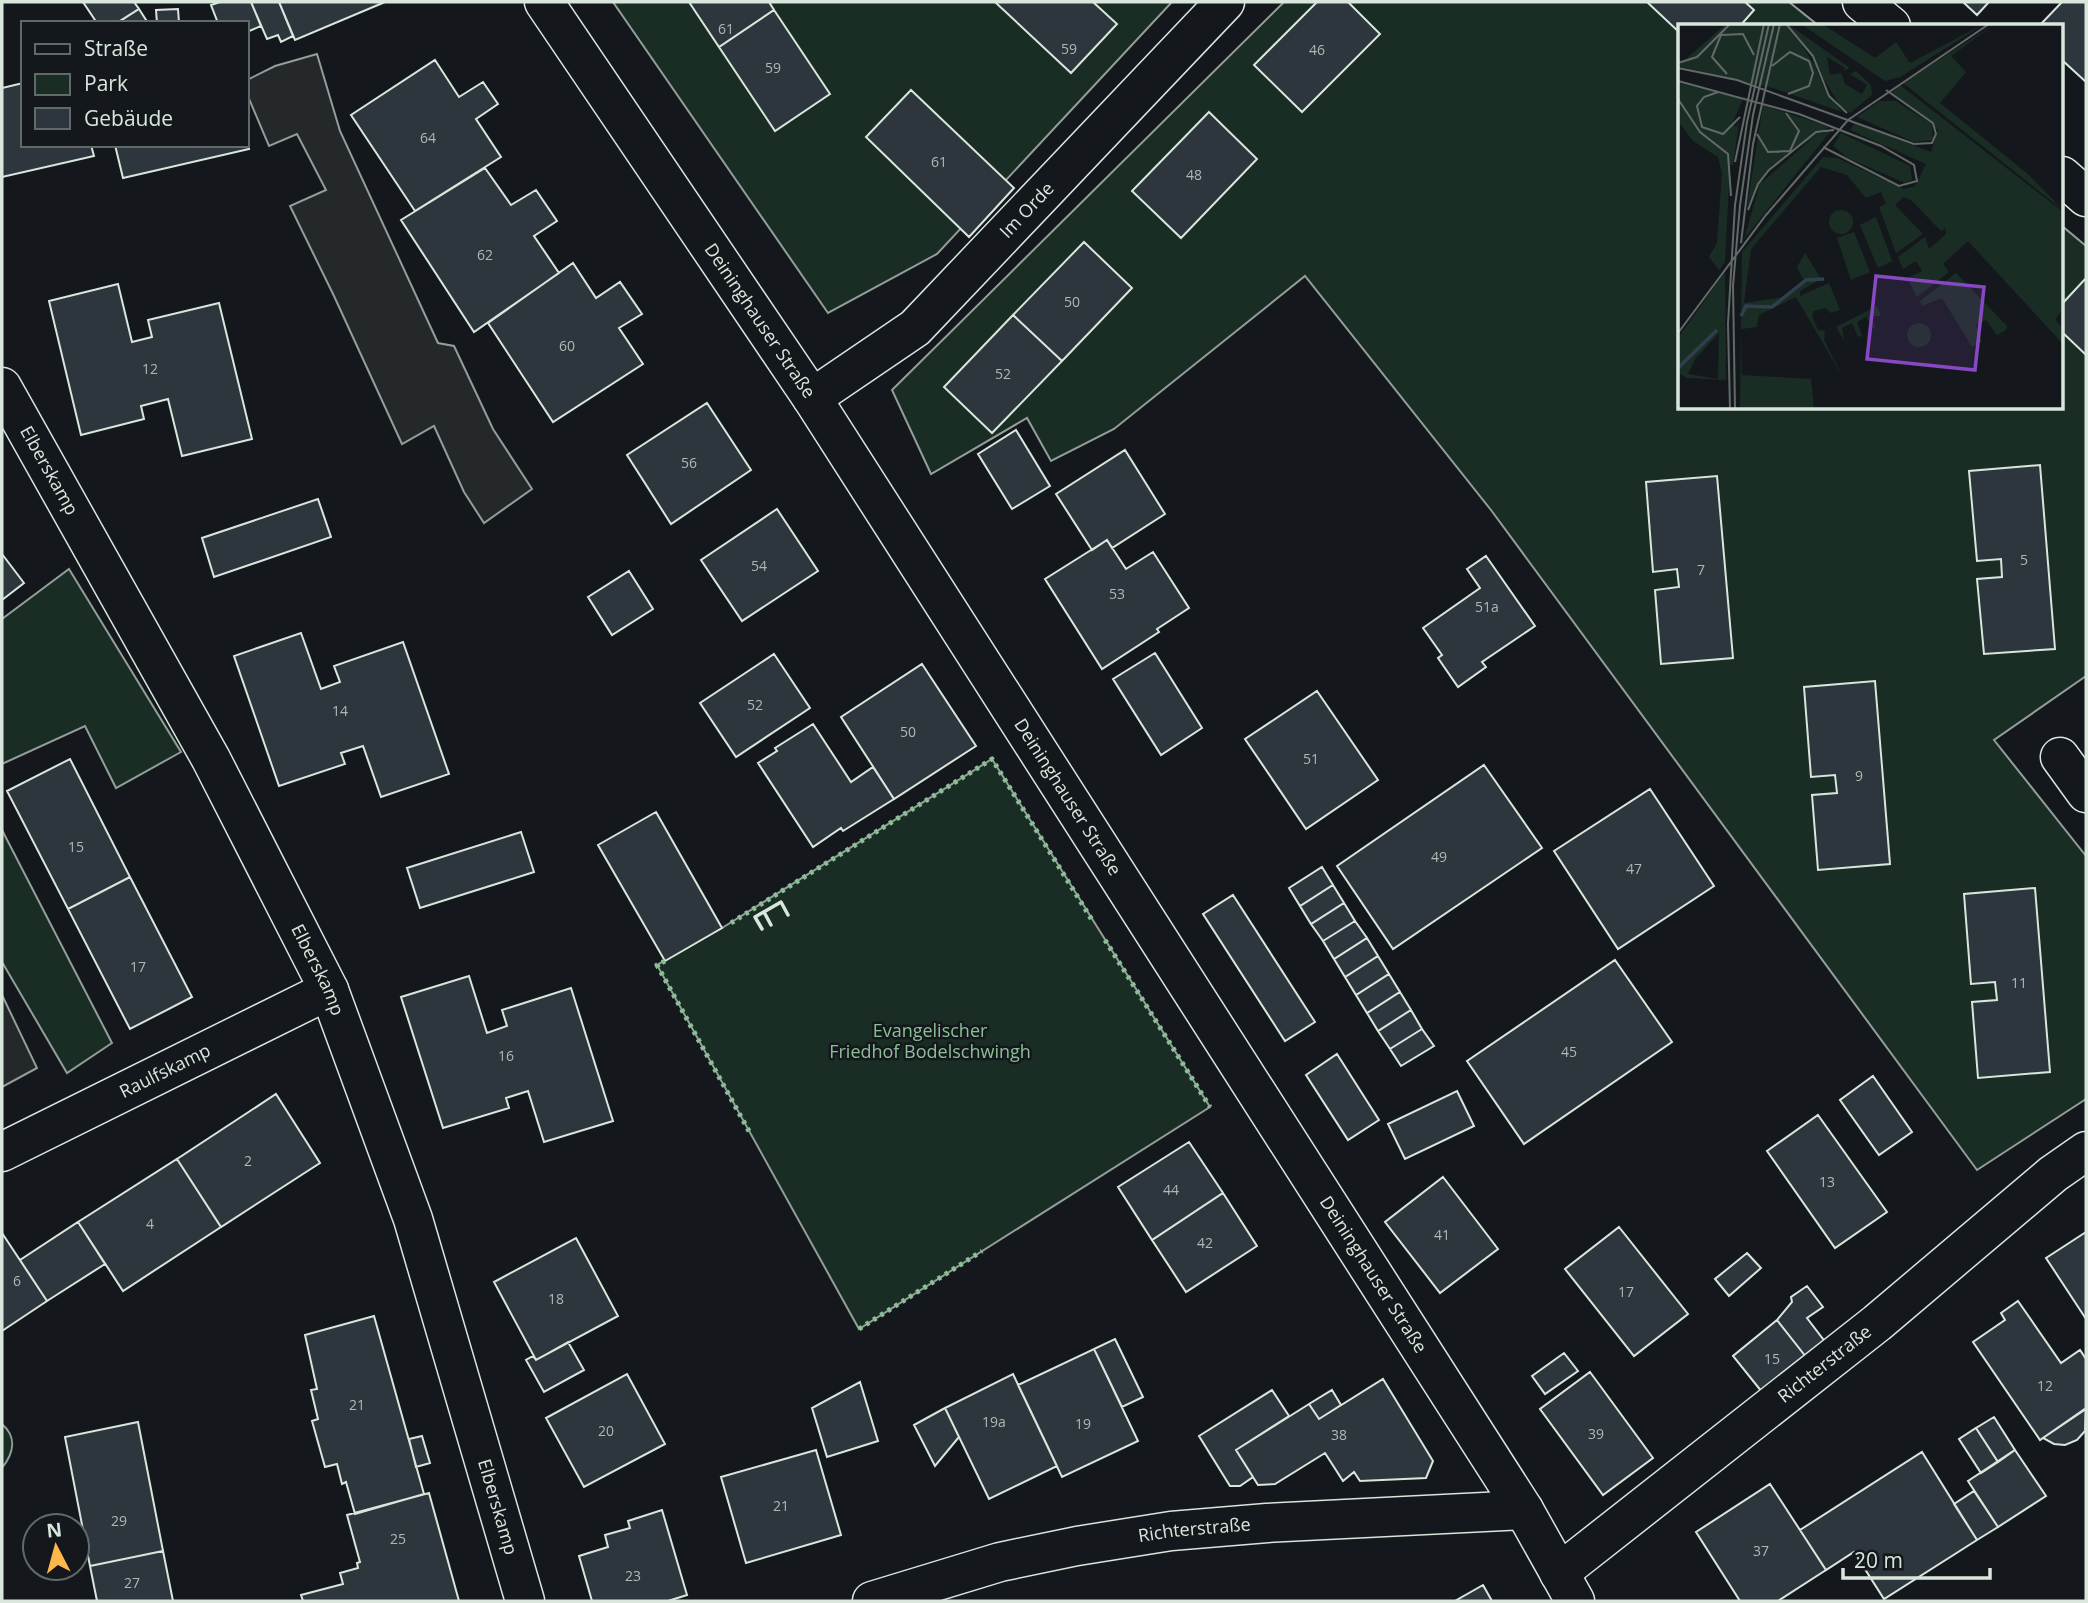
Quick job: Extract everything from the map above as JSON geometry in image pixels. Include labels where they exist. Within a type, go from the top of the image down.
[{"type":"street","name":"Deininghauser Straße","points":[[544,2],[812,398],[1524,1510],[1567,1587]]},
{"type":"street","name":"Im Orde","points":[[812,398],[915,328],[1225,2]]},
{"type":"street","points":[[1862,2],[1889,24]]},
{"type":"street","points":[[2064,178],[2086,197]]},
{"type":"street","name":"Elberskamp","points":[[7,407],[211,759],[329,990],[413,1219],[525,1601]]},
{"type":"street","points":[[2060,757],[2086,793]]},
{"type":"street","name":"Raulfskamp","points":[[2,1152],[329,990]]},
{"type":"street","name":"Richterstraße","points":[[1567,1587],[2053,1174],[2086,1151]]},
{"type":"street","name":"Richterstraße","points":[[872,1601],[1000,1562],[1171,1531],[1267,1523],[1524,1510]]},
{"type":"green space","points":[[613,2],[1172,2],[937,254],[828,313]]},
{"type":"green space","points":[[1284,2],[1789,2],[1816,24],[1678,24],[1678,410],[2064,410],[2064,228],[2086,246],[2086,676],[1994,740],[2086,856],[2086,1099],[1977,1170],[1491,510],[1305,276],[1114,429],[1051,461],[1027,418],[931,474],[892,390]]},
{"type":"green space","points":[[69,569],[181,752],[116,788],[85,726],[2,764],[2,619]]},
{"type":"green space","name":"Evangelischer Friedhof Bodelschwingh","points":[[992,759],[1210,1107],[859,1329],[657,965],[722,928]]},
{"type":"green space","points":[[2,830],[112,1043],[67,1073],[2,962]]},
{"type":"green space","points":[[2,1424],[10,1434],[12,1445],[2,1468]]},
{"type":"shaded area","points":[[317,54],[340,131],[438,343],[454,346],[493,429],[532,489],[484,523],[464,492],[434,426],[402,444],[290,206],[326,190],[297,134],[269,146],[248,96],[248,80],[275,66]]},
{"type":"shaded area","points":[[2,995],[37,1068],[2,1087]]},
{"type":"building","points":[[83,2],[134,2],[139,9],[120,21],[96,21]]},
{"type":"building","points":[[220,2],[251,2],[261,26],[248,32],[248,21],[217,21],[211,5]]},
{"type":"building","points":[[251,2],[279,2],[293,36],[281,42],[278,35],[267,39]]},
{"type":"building","points":[[279,2],[385,2],[295,40]]},
{"type":"building","points":[[689,2],[769,2],[774,10],[719,47]]},
{"type":"building","points":[[995,2],[1093,2],[1117,24],[1071,73]]},
{"type":"building","points":[[1317,2],[1348,2],[1380,34],[1302,112],[1254,65]]},
{"type":"building","points":[[1647,2],[1745,2],[1754,10],[1742,24],[1678,24],[1678,31]]},
{"type":"building","points":[[1963,2],[1989,2],[1977,15]]},
{"type":"building","points":[[2062,2],[2086,2],[2086,82],[2064,62],[2064,24],[2041,24]]},
{"type":"building","points":[[139,9],[147,21],[120,21]]},
{"type":"building","points":[[178,9],[179,21],[157,21],[156,10]]},
{"type":"building","points":[[774,10],[830,94],[775,131],[719,47]]},
{"type":"building","points":[[435,60],[459,97],[483,82],[498,104],[476,119],[501,157],[415,211],[351,115]]},
{"type":"building","points":[[21,83],[21,147],[92,147],[94,156],[2,177],[2,88]]},
{"type":"building","points":[[911,90],[1014,188],[969,237],[866,137]]},
{"type":"building","points":[[1209,112],[1257,159],[1181,238],[1132,191]]},
{"type":"building","points":[[248,144],[249,149],[123,178],[115,147],[248,147]]},
{"type":"building","points":[[485,168],[511,205],[536,190],[557,221],[534,236],[559,273],[474,332],[401,220]]},
{"type":"building","points":[[1084,242],[1132,288],[1062,361],[1013,315]]},
{"type":"building","points":[[573,263],[596,298],[620,282],[642,314],[619,328],[643,364],[553,422],[488,323]]},
{"type":"building","points":[[2086,278],[2086,355],[2064,334],[2064,302]]},
{"type":"building","points":[[118,284],[132,342],[152,337],[148,320],[219,303],[252,439],[182,456],[168,399],[141,406],[144,419],[81,435],[49,301]]},
{"type":"building","points":[[1013,315],[1062,361],[992,433],[944,387]]},
{"type":"building","points":[[707,403],[751,470],[671,524],[627,455]]},
{"type":"building","points":[[1016,430],[1050,486],[1012,509],[978,454]]},
{"type":"building","points":[[1125,450],[1165,514],[1112,548],[1107,540],[1092,550],[1056,494]]},
{"type":"building","points":[[2040,465],[2055,649],[1984,654],[1977,579],[2002,577],[2001,559],[1977,561],[1969,471]]},
{"type":"building","points":[[1717,476],[1733,658],[1661,664],[1655,590],[1679,587],[1677,569],[1653,572],[1646,482]]},
{"type":"building","points":[[318,499],[331,537],[214,577],[202,538]]},
{"type":"building","points":[[777,509],[818,571],[742,621],[701,560]]},
{"type":"building","points":[[1107,540],[1126,569],[1153,552],[1189,608],[1157,629],[1159,632],[1102,669],[1045,579]]},
{"type":"building","points":[[2,554],[24,583],[2,600]]},
{"type":"building","points":[[1486,556],[1535,626],[1482,662],[1486,667],[1458,687],[1438,658],[1442,655],[1423,628],[1480,588],[1467,569]]},
{"type":"building","points":[[629,571],[653,609],[612,635],[588,597]]},
{"type":"building","points":[[301,633],[321,689],[340,682],[334,666],[403,642],[449,774],[381,797],[363,746],[341,753],[345,764],[279,786],[234,656]]},
{"type":"building","points":[[1155,653],[1202,728],[1161,755],[1113,679]]},
{"type":"building","points":[[774,654],[810,708],[736,757],[700,703]]},
{"type":"building","points":[[922,664],[976,746],[894,799],[841,717]]},
{"type":"building","points":[[1875,681],[1890,864],[1818,870],[1812,795],[1837,793],[1835,775],[1811,777],[1804,687]]},
{"type":"building","points":[[1317,691],[1378,780],[1306,829],[1245,739]]},
{"type":"building","points":[[813,724],[851,782],[873,767],[894,799],[813,847],[758,763],[777,751],[775,748]]},
{"type":"building","points":[[70,759],[130,877],[68,909],[7,791]]},
{"type":"building","points":[[1484,765],[1542,848],[1393,949],[1337,866]]},
{"type":"building","points":[[1650,789],[1714,886],[1618,949],[1554,851]]},
{"type":"building","points":[[656,812],[722,928],[665,961],[598,845]]},
{"type":"building","points":[[521,832],[534,872],[420,908],[407,868]]},
{"type":"building","points":[[1322,867],[1333,885],[1300,906],[1289,888]]},
{"type":"building","points":[[130,877],[192,997],[130,1029],[68,909]]},
{"type":"building","points":[[1333,885],[1344,903],[1311,924],[1300,906]]},
{"type":"building","points":[[2035,888],[2050,1072],[1978,1078],[1972,1002],[1997,1000],[1995,982],[1971,984],[1964,894]]},
{"type":"building","points":[[1233,895],[1315,1022],[1285,1041],[1203,914]]},
{"type":"building","points":[[1344,903],[1355,921],[1323,941],[1311,924]]},
{"type":"building","points":[[1355,921],[1367,938],[1334,959],[1323,941]]},
{"type":"building","points":[[1367,938],[1378,956],[1345,977],[1334,959]]},
{"type":"building","points":[[1378,956],[1389,974],[1356,995],[1345,977]]},
{"type":"building","points":[[1615,960],[1672,1042],[1524,1144],[1467,1061]]},
{"type":"building","points":[[1389,974],[1400,992],[1367,1013],[1356,995]]},
{"type":"building","points":[[469,976],[487,1033],[507,1026],[502,1010],[571,988],[613,1121],[544,1142],[528,1091],[506,1098],[509,1108],[443,1128],[401,997]]},
{"type":"building","points":[[1400,992],[1411,1010],[1378,1031],[1367,1013]]},
{"type":"building","points":[[1411,1010],[1422,1029],[1390,1049],[1378,1031]]},
{"type":"building","points":[[1422,1029],[1434,1046],[1401,1066],[1390,1049]]},
{"type":"building","points":[[1337,1054],[1379,1120],[1348,1140],[1306,1075]]},
{"type":"building","points":[[1873,1076],[1912,1132],[1879,1155],[1840,1100]]},
{"type":"building","points":[[1457,1091],[1474,1126],[1405,1159],[1388,1124]]},
{"type":"building","points":[[276,1094],[320,1163],[221,1227],[177,1159]]},
{"type":"building","points":[[1818,1115],[1887,1212],[1835,1248],[1767,1151]]},
{"type":"building","points":[[1189,1142],[1223,1193],[1152,1240],[1118,1187]]},
{"type":"building","points":[[177,1159],[221,1227],[123,1291],[78,1222]]},
{"type":"building","points":[[1443,1177],[1498,1249],[1440,1293],[1385,1222]]},
{"type":"building","points":[[1223,1193],[1257,1246],[1186,1292],[1152,1240]]},
{"type":"building","points":[[78,1222],[105,1264],[47,1301],[20,1260]]},
{"type":"building","points":[[1619,1227],[1688,1314],[1634,1356],[1565,1269]]},
{"type":"building","points":[[2086,1232],[2086,1319],[2046,1258]]},
{"type":"building","points":[[2,1233],[47,1301],[2,1331]]},
{"type":"building","points":[[576,1238],[618,1316],[536,1360],[494,1282]]},
{"type":"building","points":[[1747,1253],[1761,1268],[1729,1296],[1715,1279]]},
{"type":"building","points":[[1807,1286],[1823,1307],[1807,1318],[1826,1343],[1810,1362],[1777,1320],[1792,1302],[1791,1297]]},
{"type":"building","points":[[2018,1301],[2061,1363],[2080,1350],[2086,1359],[2086,1408],[2040,1440],[1973,1342],[2005,1320],[2001,1313]]},
{"type":"building","points":[[374,1316],[424,1494],[355,1514],[346,1482],[342,1484],[337,1464],[325,1467],[312,1421],[318,1419],[311,1390],[317,1389],[305,1335]]},
{"type":"building","points":[[1777,1320],[1810,1362],[1766,1397],[1733,1356]]},
{"type":"building","points":[[1115,1339],[1143,1397],[1122,1407],[1094,1349]]},
{"type":"building","points":[[568,1342],[584,1370],[544,1392],[526,1360],[533,1356],[536,1360]]},
{"type":"building","points":[[1094,1349],[1138,1441],[1062,1477],[1018,1385]]},
{"type":"building","points":[[1564,1353],[1578,1371],[1545,1394],[1532,1376]]},
{"type":"building","points":[[1590,1372],[1653,1458],[1603,1495],[1540,1409]]},
{"type":"building","points":[[627,1374],[665,1444],[584,1487],[546,1418]]},
{"type":"building","points":[[1013,1374],[1057,1466],[989,1499],[945,1408]]},
{"type":"building","points":[[1383,1379],[1433,1461],[1426,1478],[1360,1481],[1354,1472],[1343,1481],[1325,1453],[1275,1484],[1258,1485],[1236,1450],[1309,1404],[1319,1419]]},
{"type":"building","points":[[860,1382],[878,1441],[827,1457],[812,1408]]},
{"type":"building","points":[[1272,1390],[1289,1416],[1236,1450],[1253,1477],[1240,1486],[1230,1486],[1199,1436]]},
{"type":"building","points":[[1332,1390],[1341,1405],[1319,1419],[1309,1404]]},
{"type":"building","points":[[945,1408],[959,1437],[935,1466],[914,1425]]},
{"type":"building","points":[[2086,1409],[2085,1431],[2077,1440],[2065,1445],[2054,1444],[2043,1438]]},
{"type":"building","points":[[1994,1417],[2015,1450],[1998,1462],[1976,1428]]},
{"type":"building","points":[[138,1422],[163,1551],[91,1566],[91,1512],[80,1512],[65,1437]]},
{"type":"building","points":[[1976,1428],[1998,1462],[1981,1473],[1959,1439]]},
{"type":"building","points":[[422,1436],[430,1463],[416,1467],[409,1439]]},
{"type":"building","points":[[816,1450],[841,1535],[746,1563],[721,1477]]},
{"type":"building","points":[[2015,1450],[2046,1496],[1998,1527],[1968,1481]]},
{"type":"building","points":[[1922,1452],[1977,1540],[1884,1599],[1854,1552],[1826,1570],[1800,1530]]},
{"type":"building","points":[[1770,1484],[1826,1570],[1778,1601],[1740,1601],[1696,1532]]},
{"type":"building","points":[[1974,1491],[1998,1527],[1977,1540],[1954,1504]]},
{"type":"building","points":[[429,1493],[459,1601],[303,1601],[301,1595],[343,1584],[340,1573],[358,1568],[357,1563],[360,1562],[347,1515]]},
{"type":"building","points":[[662,1510],[687,1595],[668,1601],[592,1601],[579,1556],[608,1547],[605,1535],[630,1528],[628,1521]]},
{"type":"building","points":[[163,1551],[173,1601],[97,1601],[91,1566]]},
{"type":"building","points":[[1483,1585],[1492,1601],[1455,1601]]},
{"type":"hedge","points":[[731,923],[992,759],[1092,920]]},
{"type":"hedge","points":[[1105,940],[1210,1107]]},
{"type":"hedge","points":[[665,961],[657,965],[750,1133]]},
{"type":"hedge","points":[[859,1329],[982,1251]]},
{"type":"wall","points":[[762,929],[755,917],[781,902],[788,915]]},
{"type":"wall","points":[[764,912],[771,925]]}]
